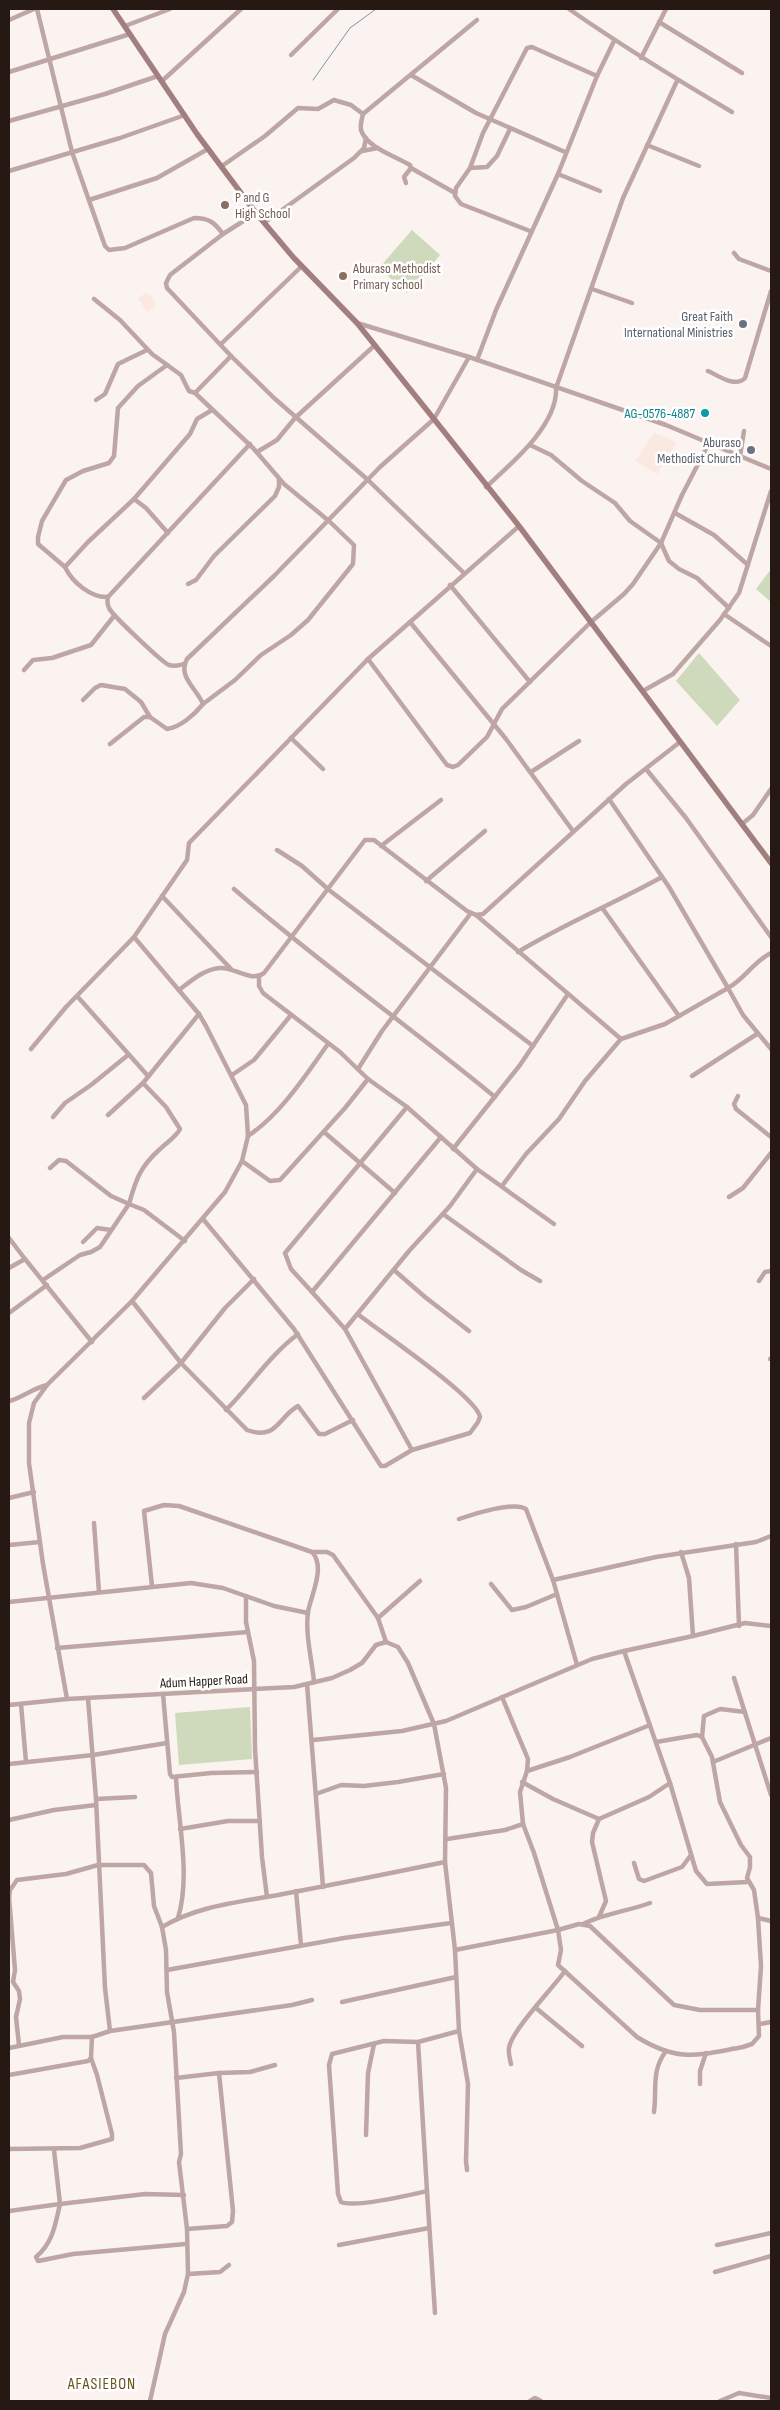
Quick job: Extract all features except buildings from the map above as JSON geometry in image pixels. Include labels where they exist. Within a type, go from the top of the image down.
[{"type":"street","points":[[9,20],[36,9],[72,152],[103,242],[109,250],[125,248],[194,218],[204,218],[215,223],[223,234]]},
{"type":"street","points":[[113,9],[208,149],[256,213],[302,266],[357,323],[434,419],[591,622],[771,863]]},
{"type":"street","points":[[124,26],[170,9]]},
{"type":"street","points":[[162,81],[241,9]]},
{"type":"street","points":[[291,55],[338,9]]},
{"type":"street","points":[[569,9],[614,41],[677,81],[732,112]]},
{"type":"street","points":[[641,58],[666,9]]},
{"type":"street","points":[[455,192],[378,148],[366,138],[361,128],[363,114],[375,102],[411,75],[477,20]]},
{"type":"street","points":[[659,22],[742,73]]},
{"type":"street","points":[[9,72],[130,34]]},
{"type":"street","points":[[477,360],[530,231],[558,174],[565,152],[597,76],[614,41]]},
{"type":"street","points":[[530,231],[461,204],[457,201],[455,192],[470,168],[483,133],[529,47],[597,76]]},
{"type":"street","points":[[411,75],[491,120],[565,152]]},
{"type":"street","points":[[9,121],[105,94],[158,76]]},
{"type":"street","points":[[486,488],[530,445],[553,410],[557,401],[556,388],[623,198],[677,81]]},
{"type":"street","points":[[222,166],[265,136],[298,108],[318,109],[334,100],[351,105],[363,114]]},
{"type":"street","points":[[9,171],[120,138],[185,115]]},
{"type":"street","points":[[470,168],[486,167],[494,160],[510,128]]},
{"type":"street","points":[[362,151],[366,138]]},
{"type":"street","points":[[647,145],[700,166]]},
{"type":"street","points":[[264,223],[324,182],[362,151],[378,148]]},
{"type":"street","points":[[89,200],[157,178],[208,149]]},
{"type":"street","points":[[406,182],[404,177],[411,168]]},
{"type":"street","points":[[558,174],[600,192]]},
{"type":"street","points":[[256,213],[223,234],[170,275],[166,284],[172,295],[231,356],[296,418],[368,480],[464,573]]},
{"type":"street","points":[[734,253],[739,259],[771,271]]},
{"type":"street","points":[[221,344],[302,266]]},
{"type":"street","points":[[592,288],[632,303]]},
{"type":"street","points":[[708,371],[735,382],[741,382],[745,378],[771,291]]},
{"type":"street","points":[[83,700],[95,688],[101,686],[125,689],[141,702],[150,717],[160,726],[167,729],[174,728],[198,711],[203,704],[230,684],[262,655],[291,635],[308,620],[353,564],[354,545],[329,520],[284,484],[250,444],[196,393],[189,391],[181,375],[147,350],[120,320],[94,299]]},
{"type":"street","points":[[357,323],[470,357],[666,425],[771,470]]},
{"type":"street","points":[[257,452],[277,440],[296,418],[375,345]]},
{"type":"street","points":[[96,400],[105,394],[118,364],[147,350]]},
{"type":"street","points":[[196,393],[231,356]]},
{"type":"street","points":[[250,444],[108,597],[108,607],[114,616],[163,662],[175,666],[185,664],[368,480],[434,419],[470,357]]},
{"type":"street","points":[[108,597],[101,597],[89,592],[65,567],[38,544],[42,520],[66,480],[83,471],[109,463],[114,456],[118,408],[138,386],[167,365]]},
{"type":"street","points":[[65,567],[103,527],[134,499],[190,434],[197,419],[212,410]]},
{"type":"street","points":[[740,456],[744,431]]},
{"type":"street","points":[[368,659],[447,765],[453,767],[458,765],[487,737],[502,709],[591,622],[624,594],[661,544],[709,443]]},
{"type":"street","points":[[530,445],[551,455],[582,481],[615,503],[630,521],[661,544],[669,560],[679,569],[697,578],[729,608]]},
{"type":"street","points":[[188,584],[196,580],[214,556],[275,496],[279,487],[279,477]]},
{"type":"street","points":[[643,691],[673,674],[729,608],[739,593],[771,491]]},
{"type":"street","points":[[134,499],[146,508],[168,533]]},
{"type":"street","points":[[675,513],[714,535],[748,565]]},
{"type":"street","points":[[30,1049],[77,996],[134,937],[187,860],[188,843],[368,659],[518,526]]},
{"type":"street","points":[[450,585],[530,682]]},
{"type":"street","points":[[724,614],[771,646]]},
{"type":"street","points":[[24,670],[33,660],[52,658],[91,645],[114,616]]},
{"type":"street","points":[[410,622],[472,700],[493,723],[573,831]]},
{"type":"street","points":[[185,664],[184,676],[197,690],[203,704]]},
{"type":"street","points":[[110,744],[140,719],[150,717]]},
{"type":"street","points":[[291,738],[323,770]]},
{"type":"street","points":[[531,772],[579,741]]},
{"type":"street","points":[[358,1069],[430,966],[474,914],[483,914],[489,910],[609,799],[680,742]]},
{"type":"street","points":[[646,769],[686,818],[771,937]]},
{"type":"street","points":[[742,824],[754,815],[771,789]]},
{"type":"street","points":[[609,799],[662,877],[743,1015],[771,1049]]},
{"type":"street","points":[[381,846],[441,800]]},
{"type":"street","points":[[426,881],[485,831]]},
{"type":"street","points":[[554,1224],[478,1169],[406,1107],[368,1079],[328,1044],[263,993],[259,986],[260,977],[292,939],[365,840],[374,840],[426,881],[474,914],[621,1039]]},
{"type":"street","points":[[277,850],[296,862],[329,890],[533,1046]]},
{"type":"street","points":[[518,952],[549,934],[603,909],[662,877]]},
{"type":"street","points":[[234,889],[292,939],[394,1016],[495,1097]]},
{"type":"street","points":[[162,896],[231,969]]},
{"type":"street","points":[[603,909],[679,1016]]},
{"type":"street","points":[[67,1699],[57,1648],[29,1463],[29,1423],[34,1403],[47,1385],[132,1302],[225,1192],[242,1161],[248,1136],[246,1105],[199,1014],[134,937]]},
{"type":"street","points":[[502,1186],[526,1154],[559,1119],[585,1081],[621,1039],[653,1030],[728,988],[741,980],[759,960],[771,953]]},
{"type":"street","points":[[179,990],[210,970],[220,968],[231,969],[253,977],[260,977]]},
{"type":"street","points":[[453,1149],[533,1046],[568,994]]},
{"type":"street","points":[[77,996],[148,1076]]},
{"type":"street","points":[[108,1115],[143,1082],[199,1014]]},
{"type":"street","points":[[232,1076],[254,1060],[291,1015]]},
{"type":"street","points":[[692,1076],[757,1034]]},
{"type":"street","points":[[248,1136],[260,1127],[278,1108],[328,1044]]},
{"type":"street","points":[[53,1117],[64,1104],[91,1086],[128,1055]]},
{"type":"street","points":[[242,1161],[270,1181],[280,1180],[324,1132],[368,1079]]},
{"type":"street","points":[[43,1280],[80,1255],[96,1250],[130,1204],[133,1186],[138,1174],[150,1158],[180,1129],[166,1106],[143,1082]]},
{"type":"street","points":[[738,1096],[734,1104],[736,1109],[771,1137]]},
{"type":"street","points":[[406,1107],[285,1253],[291,1269],[345,1329],[412,1450]]},
{"type":"street","points":[[324,1132],[395,1193]]},
{"type":"street","points":[[312,1292],[441,1137]]},
{"type":"street","points":[[729,1196],[743,1188],[771,1153]]},
{"type":"street","points":[[50,1168],[59,1160],[66,1161],[110,1196],[151,1215],[184,1240]]},
{"type":"street","points":[[345,1329],[359,1315],[394,1270],[443,1214],[478,1169]]},
{"type":"street","points":[[443,1214],[515,1266],[540,1281]]},
{"type":"street","points":[[203,1219],[298,1334],[381,1466],[385,1466],[412,1450],[470,1433],[478,1422],[479,1413],[476,1406],[431,1368],[359,1315]]},
{"type":"street","points":[[83,1242],[97,1228],[111,1230]]},
{"type":"street","points":[[9,1238],[92,1342]]},
{"type":"street","points":[[9,1268],[25,1258]]},
{"type":"street","points":[[394,1270],[470,1331]]},
{"type":"street","points":[[759,1281],[765,1272],[771,1271]]},
{"type":"street","points":[[144,1398],[181,1363],[225,1308],[254,1279]]},
{"type":"street","points":[[9,1313],[47,1286]]},
{"type":"street","points":[[132,1302],[181,1363],[247,1430],[254,1432],[270,1431],[298,1406],[319,1434],[325,1434],[353,1420]]},
{"type":"street","points":[[226,1410],[239,1397],[261,1368],[298,1334]]},
{"type":"street","points":[[9,1401],[15,1400],[34,1388],[47,1385]]},
{"type":"street","points":[[9,1498],[34,1492]]},
{"type":"street","points":[[152,1586],[144,1511],[164,1505],[187,1508],[312,1552],[327,1552],[333,1555],[378,1618],[386,1642],[398,1646],[408,1663],[434,1724],[444,1774],[448,1810],[445,1862],[455,1950],[459,2031],[468,2084],[467,2170]]},
{"type":"street","points":[[459,1519],[486,1511],[524,1507],[529,1514],[553,1580],[577,1665]]},
{"type":"street","points":[[94,1523],[99,1592]]},
{"type":"street","points":[[553,1580],[681,1552],[756,1542],[771,1536]]},
{"type":"street","points":[[9,1545],[40,1542]]},
{"type":"street","points":[[736,1544],[739,1626]]},
{"type":"street","points":[[312,1552],[317,1562],[317,1571],[308,1613],[314,1682]]},
{"type":"street","points":[[681,1552],[689,1578],[692,1636]]},
{"type":"street","points":[[378,1618],[420,1581]]},
{"type":"street","points":[[9,1602],[191,1583],[223,1588],[274,1606],[308,1613]]},
{"type":"street","points":[[491,1584],[512,1610],[526,1607],[556,1594]]},
{"type":"street","points":[[246,1596],[246,1622],[254,1661],[257,1772],[267,1896]]},
{"type":"street","points":[[313,1740],[402,1731],[434,1724],[471,1712],[577,1665],[624,1651],[750,1623],[771,1626]]},
{"type":"street","points":[[57,1648],[248,1632]]},
{"type":"street","name":"Adum Happer Road","points":[[9,1705],[67,1699],[254,1689],[307,1684],[332,1678],[356,1667],[376,1645],[386,1642]]},
{"type":"street","points":[[624,1651],[670,1784],[696,1871],[707,1884],[748,1882]]},
{"type":"street","points":[[734,1678],[771,1795]]},
{"type":"street","points":[[307,1684],[324,1886]]},
{"type":"street","points":[[162,1694],[170,1774],[176,1778],[206,1774],[257,1772]]},
{"type":"street","points":[[502,1697],[526,1751],[527,1771],[520,1792],[523,1824],[558,1930],[561,1950],[558,1965],[637,2036],[678,2056],[706,2053],[752,2044],[759,2036],[758,2010],[761,1966],[754,1890],[747,1878],[750,1857],[741,1845],[720,1802],[713,1762],[702,1737],[704,1716],[720,1709],[745,1712]]},
{"type":"street","points":[[88,1698],[110,2030]]},
{"type":"street","points":[[21,1704],[26,1762]]},
{"type":"street","points":[[527,1771],[570,1757],[650,1725]]},
{"type":"street","points":[[656,1742],[698,1735],[702,1737]]},
{"type":"street","points":[[713,1762],[771,1738]]},
{"type":"street","points":[[9,1764],[93,1755],[167,1743]]},
{"type":"street","points":[[316,1794],[341,1785],[364,1786],[444,1774]]},
{"type":"street","points":[[176,1778],[184,1898],[178,1918]]},
{"type":"street","points":[[522,1782],[553,1799],[599,1819]]},
{"type":"street","points":[[599,1917],[606,1902],[592,1842],[593,1833],[599,1819],[650,1797],[670,1784]]},
{"type":"street","points":[[96,1798],[135,1797]]},
{"type":"street","points":[[9,1820],[54,1810],[96,1805]]},
{"type":"street","points":[[180,1829],[228,1821],[260,1821]]},
{"type":"street","points":[[447,1839],[505,1830],[523,1824]]},
{"type":"street","points":[[634,1863],[639,1879],[644,1881],[682,1867],[691,1855]]},
{"type":"street","points":[[162,1927],[178,1918],[219,1905],[445,1862]]},
{"type":"street","points":[[19,2045],[16,2017],[20,2000],[19,1991],[13,1982],[15,1976],[9,1898],[10,1890],[17,1880],[66,1874],[98,1866],[147,1867],[151,1873],[155,1913],[162,1927],[167,1970],[181,2154],[179,2162],[187,2229],[188,2274],[184,2292],[165,2334],[150,2401]]},
{"type":"street","points":[[296,1891],[301,1945]]},
{"type":"street","points":[[455,1950],[558,1930],[650,1904]]},
{"type":"street","points":[[758,1918],[771,1921]]},
{"type":"street","points":[[167,1970],[301,1945],[451,1922]]},
{"type":"street","points":[[583,1924],[590,1926],[601,1935],[674,2005],[700,2010],[758,2010]]},
{"type":"street","points":[[511,2064],[508,2050],[510,2042],[565,1972]]},
{"type":"street","points":[[9,1978],[15,1976]]},
{"type":"street","points":[[342,2002],[456,1977]]},
{"type":"street","points":[[9,2048],[63,2038],[92,2037],[110,2030],[148,2026],[172,2020],[292,2005],[312,2000]]},
{"type":"street","points":[[536,2008],[582,2046]]},
{"type":"street","points":[[760,2024],[771,2022]]},
{"type":"street","points":[[427,2191],[345,2204],[339,2198],[329,2065],[332,2054],[394,2040],[418,2042],[459,2031]]},
{"type":"street","points":[[9,2149],[54,2150],[80,2148],[112,2140],[101,2090],[90,2058],[92,2037]]},
{"type":"street","points":[[418,2042],[435,2313]]},
{"type":"street","points":[[366,2135],[368,2073],[374,2044]]},
{"type":"street","points":[[654,2112],[657,2062],[666,2051]]},
{"type":"street","points":[[700,2084],[700,2071],[706,2053]]},
{"type":"street","points":[[9,2074],[85,2061],[90,2058]]},
{"type":"street","points":[[176,2078],[219,2073],[250,2072],[275,2065]]},
{"type":"street","points":[[187,2229],[227,2226],[233,2218],[219,2073]]},
{"type":"street","points":[[54,2150],[60,2204],[52,2237],[45,2250],[36,2257],[37,2261],[74,2254],[186,2244]]},
{"type":"street","points":[[9,2211],[145,2194],[184,2195]]},
{"type":"street","points":[[339,2245],[429,2228]]},
{"type":"street","points":[[717,2246],[771,2233]]},
{"type":"street","points":[[714,2272],[771,2256]]},
{"type":"street","points":[[188,2274],[220,2272],[229,2265]]},
{"type":"street","points":[[720,2401],[739,2394],[771,2398]]},
{"type":"street","points":[[530,2401],[535,2398],[541,2401]]},
{"type":"shaded area","points":[[146,293],[149,296],[151,295],[156,305],[147,312],[138,298]]},
{"type":"shaded area","points":[[654,433],[677,442],[657,474],[635,461]]},
{"type":"green space","points":[[412,230],[440,255],[407,293],[379,268]]},
{"type":"green space","points":[[771,569],[771,602],[756,589]]},
{"type":"green space","points":[[699,653],[740,700],[717,726],[676,681]]},
{"type":"green space","points":[[250,1707],[252,1759],[179,1765],[175,1713]]},
{"type":"waterway","points":[[313,80],[350,28],[376,9]]},
{"type":"place","name":"P and G High School","points":[[225,205]]},
{"type":"place","name":"Aburaso Methodist Primary school","points":[[343,276]]},
{"type":"place","name":"Great Faith International Ministries","points":[[743,324]]},
{"type":"place","name":"AG-0576-4887","points":[[705,413]]},
{"type":"place","name":"Aburaso Methodist Church","points":[[751,450]]},
{"type":"district","name":"AFASIEBON","points":[[102,2384]]}]
